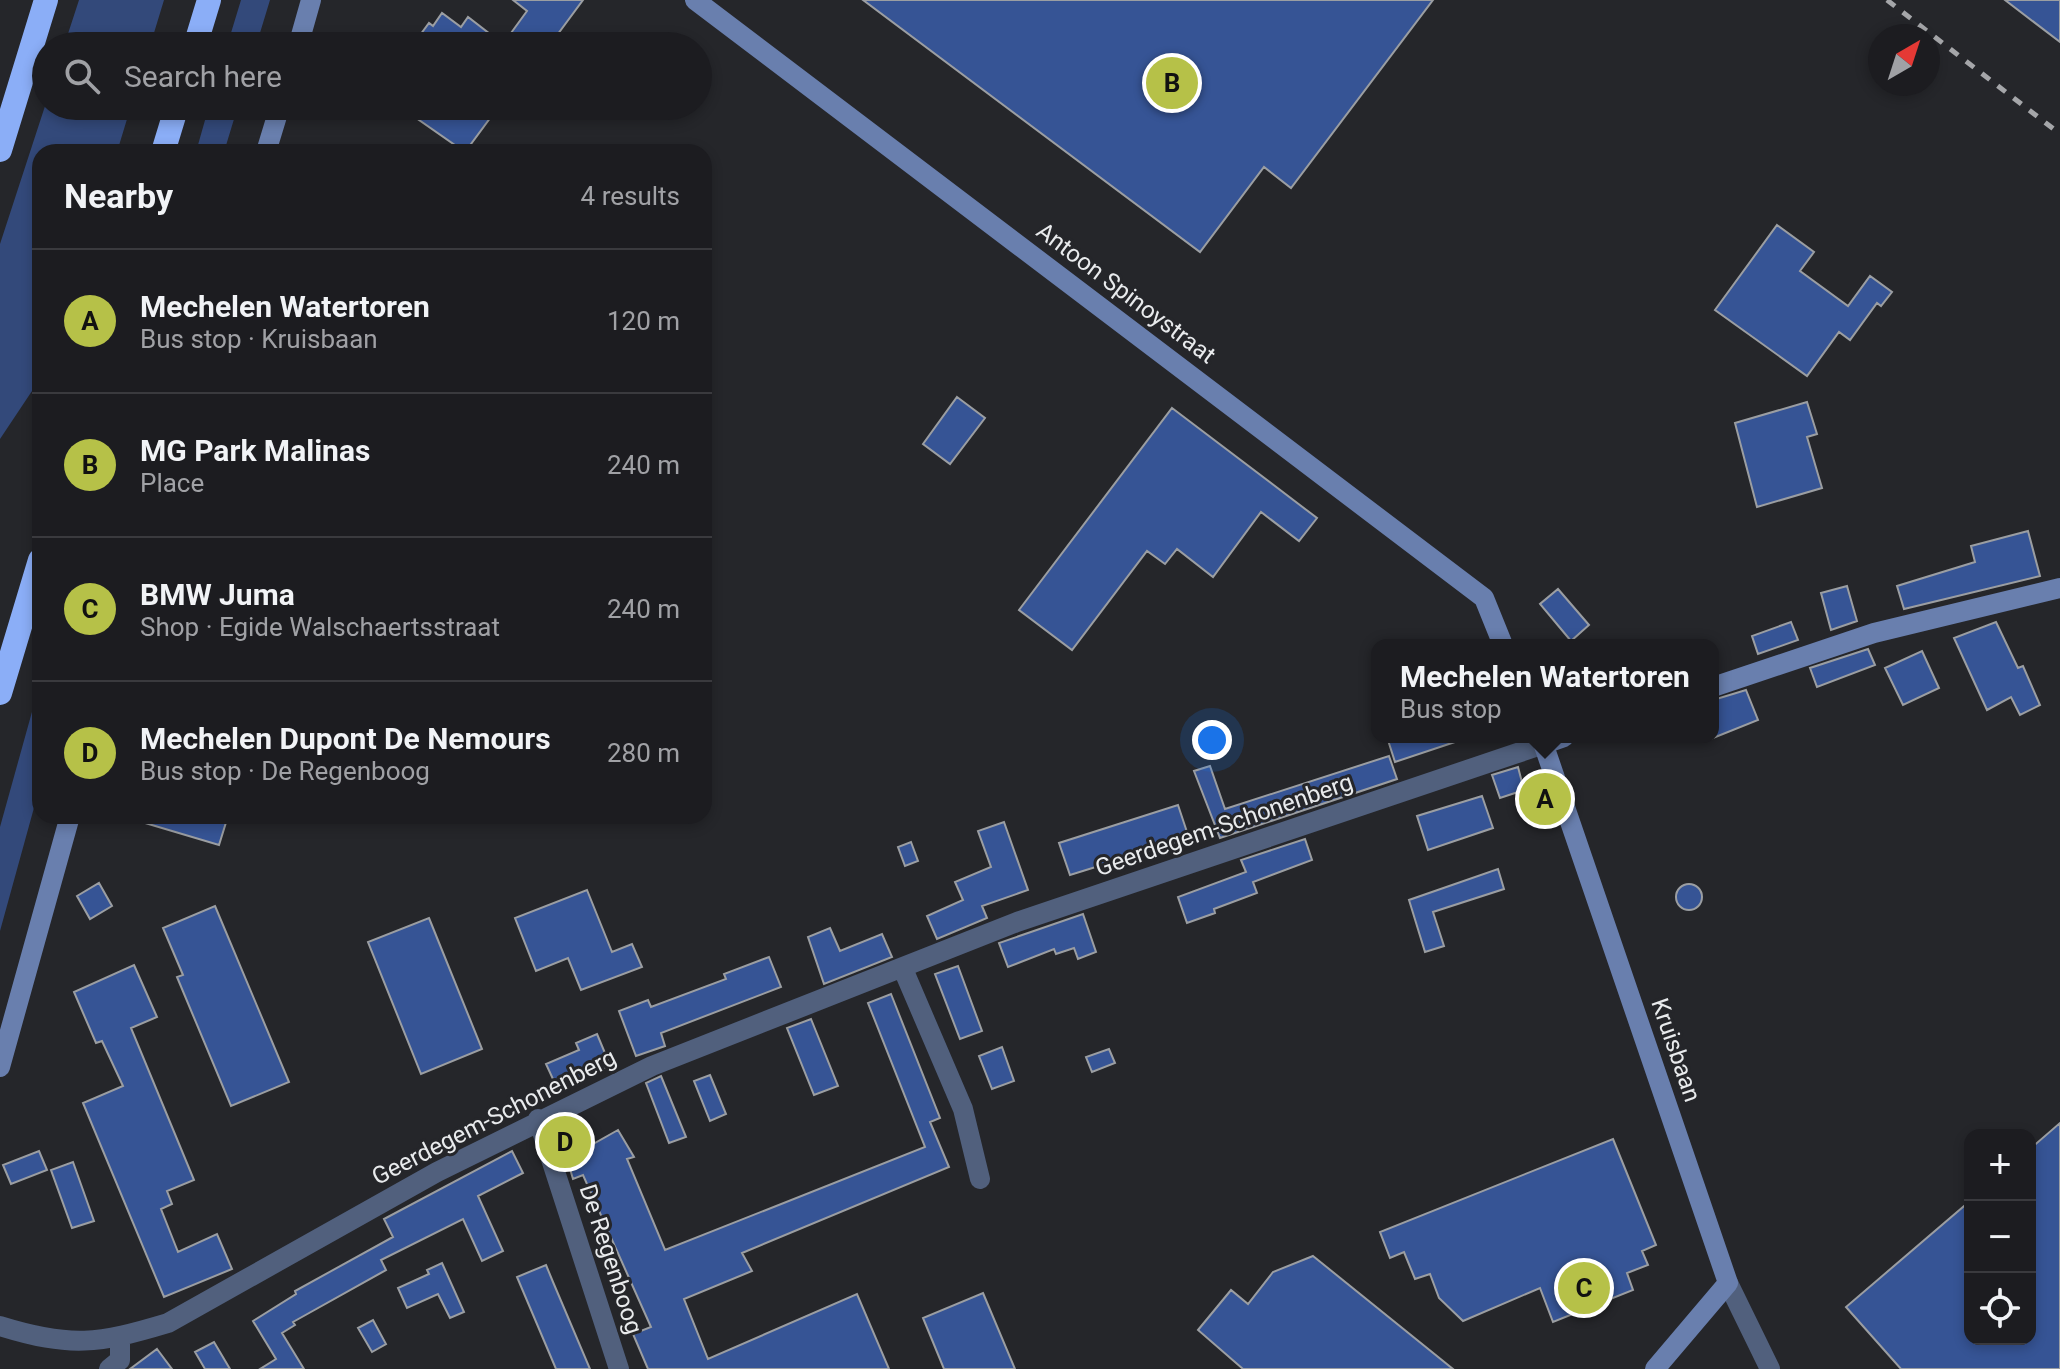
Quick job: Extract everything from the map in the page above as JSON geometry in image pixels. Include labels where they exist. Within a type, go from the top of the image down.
[{"type":"highway","points":[[36,32],[46,0]]},
{"type":"highway","points":[[199,32],[209,0]]},
{"type":"highway","points":[[0,150],[32,46]]},
{"type":"highway","points":[[165,144],[173,120]]},
{"type":"highway","points":[[0,693],[32,587]]},
{"type":"street","points":[[302,32],[311,0]]},
{"type":"street","name":"Antoon Spinoystraat","points":[[695,0],[1484,598],[1501,639]]},
{"type":"street","points":[[268,144],[276,120]]},
{"type":"street","points":[[1719,685],[1874,633],[2060,588]]},
{"type":"street","name":"Geerdegem-Schonenberg","points":[[0,1326],[73,1344],[120,1337],[168,1323],[437,1172],[538,1119],[652,1066],[1017,922],[1533,743]]},
{"type":"street","name":"Kruisbaan","points":[[1543,743],[1728,1283],[1770,1369]]},
{"type":"street","points":[[0,1067],[68,824]]},
{"type":"street","points":[[903,969],[963,1109],[980,1179]]},
{"type":"street","name":"De Regenboog","points":[[538,1119],[619,1369]]},
{"type":"street","points":[[1655,1369],[1728,1283]]},
{"type":"street","points":[[109,1369],[120,1360],[120,1337]]},
{"type":"shaded area","points":[[79,0],[164,0],[154,32],[69,32]]},
{"type":"shaded area","points":[[241,0],[270,0],[260,32],[231,32]]},
{"type":"shaded area","points":[[40,120],[127,120],[119,144],[33,144]]},
{"type":"shaded area","points":[[205,120],[234,120],[226,144],[198,144]]},
{"type":"shaded area","points":[[32,146],[32,391],[0,439],[0,244]]},
{"type":"shaded area","points":[[32,712],[32,815],[0,931],[0,827]]},
{"type":"building","points":[[513,0],[583,0],[559,32],[512,32],[527,11]]},
{"type":"building","points":[[863,0],[1433,0],[1291,188],[1264,167],[1200,252]]},
{"type":"building","points":[[2005,0],[2060,0],[2060,42]]},
{"type":"building","points":[[442,13],[461,27],[468,17],[487,32],[422,32],[429,23],[433,26]]},
{"type":"building","points":[[419,120],[489,120],[471,144],[454,144]]},
{"type":"building","points":[[1777,225],[1814,252],[1800,271],[1848,306],[1870,276],[1892,292],[1881,306],[1877,303],[1850,340],[1839,332],[1807,376],[1715,310]]},
{"type":"building","points":[[957,397],[985,418],[950,464],[923,444]]},
{"type":"building","points":[[1807,402],[1817,434],[1807,437],[1822,488],[1757,507],[1735,423]]},
{"type":"building","points":[[1172,408],[1317,518],[1299,541],[1261,512],[1213,577],[1177,549],[1165,564],[1147,551],[1072,650],[1019,610]]},
{"type":"building","points":[[2028,531],[2040,576],[1904,609],[1897,586],[1975,562],[1971,546]]},
{"type":"building","points":[[1847,586],[1857,621],[1831,630],[1821,593]]},
{"type":"building","points":[[1558,589],[1589,625],[1569,639],[1540,604]]},
{"type":"building","points":[[1791,622],[1798,640],[1758,654],[1752,636]]},
{"type":"building","points":[[1996,622],[2018,668],[2023,666],[2040,705],[2020,715],[2011,697],[1987,710],[1954,638]]},
{"type":"building","points":[[1868,649],[1875,665],[1817,687],[1810,668]]},
{"type":"building","points":[[1922,651],[1939,688],[1903,705],[1885,668]]},
{"type":"building","points":[[1746,690],[1758,720],[1719,736],[1719,698]]},
{"type":"building","points":[[1389,743],[1452,743],[1395,762]]},
{"type":"building","points":[[1389,756],[1397,779],[1220,838],[1194,771],[1210,766],[1225,809]]},
{"type":"building","points":[[1518,767],[1524,790],[1500,798],[1492,775]]},
{"type":"building","points":[[1482,796],[1493,828],[1428,850],[1417,816]]},
{"type":"building","points":[[1178,805],[1189,838],[1070,875],[1059,843]]},
{"type":"building","points":[[1004,822],[1028,890],[982,906],[987,918],[937,939],[927,916],[963,900],[955,882],[991,867],[978,831]]},
{"type":"building","points":[[148,824],[226,824],[219,845]]},
{"type":"building","points":[[1305,839],[1312,860],[1253,882],[1257,893],[1187,923],[1178,897],[1246,872],[1241,860]]},
{"type":"building","points":[[911,842],[918,861],[905,866],[898,847]]},
{"type":"building","points":[[1498,869],[1504,889],[1433,912],[1444,946],[1425,952],[1409,900]]},
{"type":"building","points":[[99,883],[112,906],[90,919],[77,896]]},
{"type":"building","points":[[1689,884],[1698,888],[1702,897],[1698,906],[1689,910],[1680,906],[1676,897],[1680,888]]},
{"type":"building","points":[[587,890],[612,952],[632,944],[642,967],[581,990],[568,958],[536,971],[515,918]]},
{"type":"building","points":[[215,906],[289,1082],[231,1106],[177,977],[183,975],[163,928]]},
{"type":"building","points":[[1083,914],[1096,952],[1078,959],[1074,948],[1056,954],[1054,949],[1008,967],[999,943]]},
{"type":"building","points":[[429,918],[482,1049],[421,1074],[368,942]]},
{"type":"building","points":[[830,928],[840,951],[882,934],[892,957],[824,984],[808,937]]},
{"type":"building","points":[[769,957],[781,987],[661,1033],[665,1046],[636,1056],[619,1011],[648,1000],[651,1007],[726,979],[724,974]]},
{"type":"building","points":[[134,965],[157,1017],[131,1028],[194,1180],[167,1191],[172,1204],[161,1209],[178,1252],[217,1234],[232,1269],[164,1297],[83,1103],[123,1086],[102,1041],[96,1043],[74,992]]},
{"type":"building","points":[[958,966],[982,1031],[960,1039],[935,974]]},
{"type":"building","points":[[891,994],[940,1118],[930,1122],[949,1167],[742,1253],[752,1271],[684,1299],[708,1359],[857,1294],[889,1369],[648,1369],[633,1334],[651,1327],[583,1175],[573,1179],[565,1152],[593,1144],[618,1130],[634,1157],[627,1159],[665,1250],[925,1147],[868,1003]]},
{"type":"building","points":[[811,1019],[838,1086],[814,1095],[787,1028]]},
{"type":"building","points":[[597,1034],[610,1065],[558,1090],[546,1064],[579,1050],[576,1043]]},
{"type":"building","points":[[1002,1047],[1014,1081],[992,1089],[979,1056]]},
{"type":"building","points":[[1109,1049],[1115,1063],[1092,1072],[1086,1057]]},
{"type":"building","points":[[710,1075],[726,1114],[710,1121],[694,1081]]},
{"type":"building","points":[[661,1076],[686,1137],[669,1143],[646,1083]]},
{"type":"building","points":[[2060,1123],[2060,1369],[1901,1369],[1846,1307],[1964,1206],[1964,1345],[2036,1345],[2036,1144]]},
{"type":"building","points":[[1613,1139],[1656,1245],[1642,1251],[1648,1265],[1627,1273],[1633,1290],[1553,1322],[1540,1288],[1463,1321],[1439,1298],[1430,1274],[1415,1279],[1404,1252],[1390,1258],[1380,1232]]},
{"type":"building","points":[[39,1151],[47,1170],[11,1184],[3,1165]]},
{"type":"building","points":[[512,1151],[523,1173],[478,1196],[503,1251],[482,1261],[463,1219],[381,1260],[386,1270],[293,1322],[295,1325],[282,1333],[304,1369],[260,1369],[276,1359],[253,1321],[296,1294],[295,1291],[393,1237],[384,1219]]},
{"type":"building","points":[[73,1162],[94,1221],[72,1228],[51,1170]]},
{"type":"building","points":[[1313,1256],[1453,1369],[1243,1369],[1198,1330],[1231,1290],[1248,1304],[1273,1272]]},
{"type":"building","points":[[442,1263],[464,1312],[450,1318],[438,1294],[407,1308],[398,1288],[429,1274],[427,1270]]},
{"type":"building","points":[[546,1265],[590,1369],[556,1369],[517,1277]]},
{"type":"building","points":[[983,1293],[1015,1369],[944,1369],[923,1318]]},
{"type":"building","points":[[373,1320],[386,1344],[372,1352],[358,1328]]},
{"type":"building","points":[[214,1342],[230,1369],[205,1369],[195,1352]]},
{"type":"building","points":[[157,1349],[172,1369],[130,1369]]},
{"type":"railway","points":[[1887,0],[2060,134]]},
{"type":"place","name":"MG Park Malinas","points":[[1172,83]]},
{"type":"place","name":"Mechelen Watertoren","points":[[1545,799]]},
{"type":"place","name":"Mechelen Dupont De Nemours","points":[[565,1142]]},
{"type":"place","name":"BMW Juma","points":[[1584,1288]]}]
